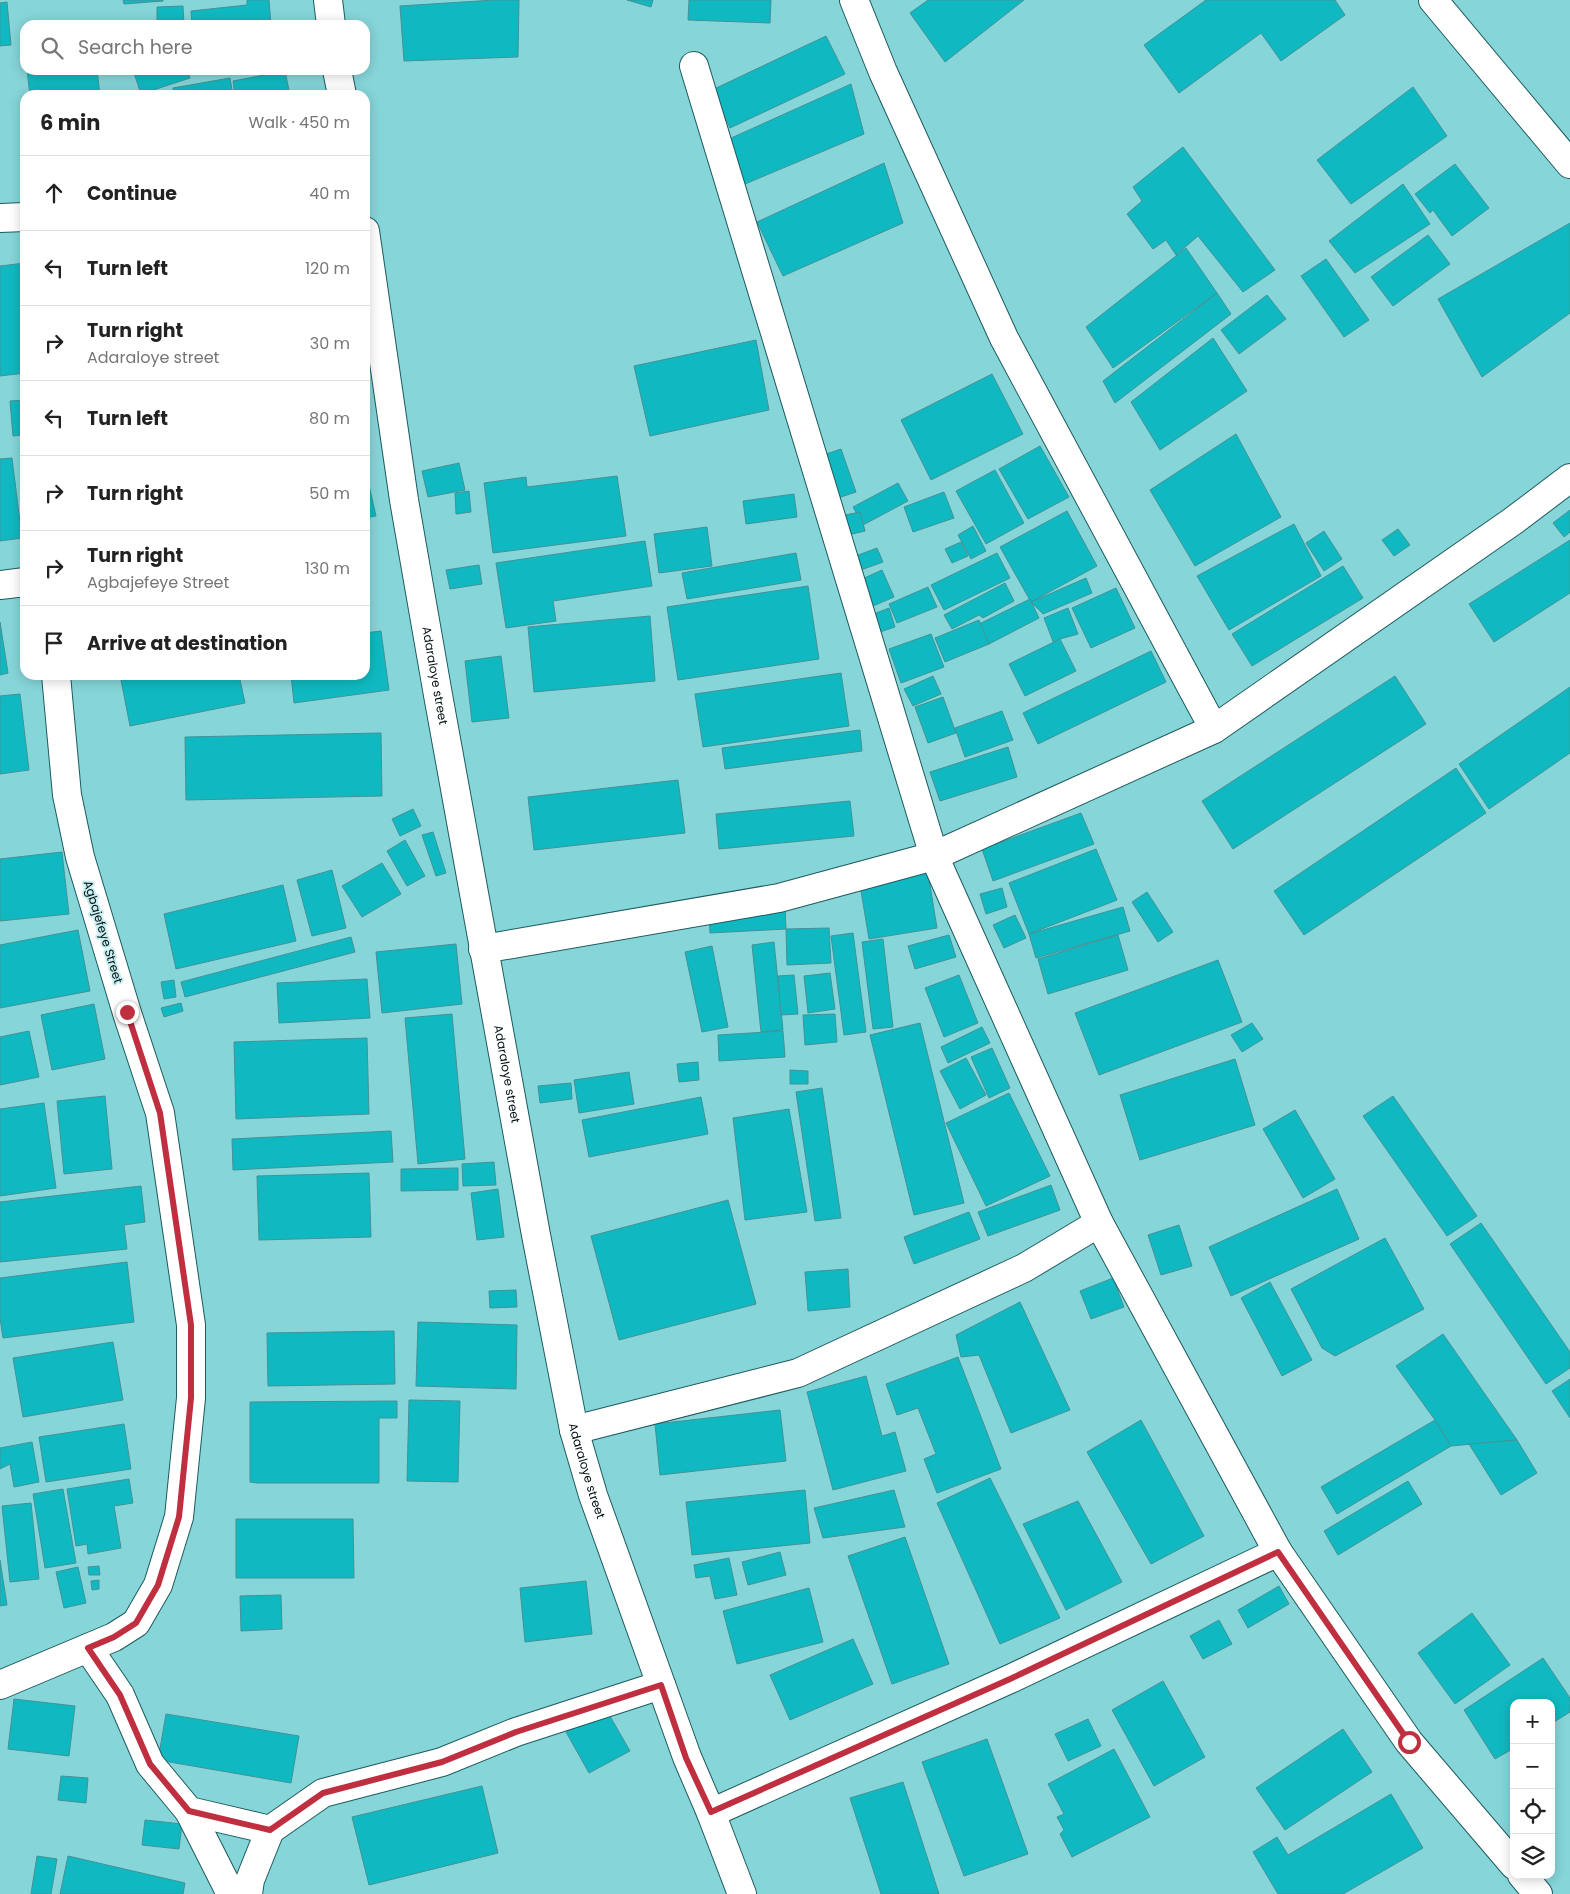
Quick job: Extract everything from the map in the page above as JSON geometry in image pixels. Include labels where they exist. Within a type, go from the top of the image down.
[{"type":"street","points":[[328,0],[330,20]]},
{"type":"street","points":[[854,0],[883,72],[1004,338],[1214,728]]},
{"type":"street","points":[[1434,0],[1570,164]]},
{"type":"street","points":[[694,66],[934,856],[1099,1223],[1278,1552],[1409,1742],[1510,1860]]},
{"type":"street","points":[[338,75],[341,90]]},
{"type":"street","points":[[0,218],[20,218]]},
{"type":"street","name":"Adaraloye street","points":[[370,265],[406,509],[483,949],[574,1430],[593,1495],[686,1758],[711,1812],[742,1894]]},
{"type":"street","points":[[483,949],[779,898],[934,856],[1214,728],[1513,521],[1570,478]]},
{"type":"street","points":[[0,585],[20,583]]},
{"type":"street","name":"Agbajefeye Street","points":[[0,1685],[114,1637],[136,1623],[158,1585],[179,1517],[191,1398],[191,1325],[160,1113],[80,857],[67,795],[56,680]]},
{"type":"street","points":[[574,1430],[798,1373],[1024,1268],[1099,1223]]},
{"type":"street","points":[[711,1812],[1010,1679],[1278,1552]]},
{"type":"street","points":[[88,1648],[120,1695],[150,1764],[189,1811],[231,1894]]},
{"type":"street","points":[[248,1894],[250,1880],[270,1830],[323,1793],[442,1762],[516,1732],[661,1685]]},
{"type":"street","points":[[189,1811],[270,1830]]},
{"type":"street","points":[[1525,1879],[1538,1894]]},
{"type":"building","points":[[123,0],[163,0],[163,1],[124,4]]},
{"type":"building","points":[[247,0],[269,0],[271,20],[192,20],[191,11],[247,5]]},
{"type":"building","points":[[519,0],[518,57],[404,61],[400,6]]},
{"type":"building","points":[[627,0],[653,0],[651,7]]},
{"type":"building","points":[[689,0],[771,0],[770,23],[688,20]]},
{"type":"building","points":[[928,0],[1024,0],[945,62],[910,13]]},
{"type":"building","points":[[1206,0],[1335,0],[1345,15],[1281,61],[1261,33],[1179,93],[1144,45]]},
{"type":"building","points":[[7,2],[11,45],[0,46],[0,3]]},
{"type":"building","points":[[183,6],[184,20],[157,20],[157,7]]},
{"type":"building","points":[[826,36],[845,74],[730,128],[712,90]]},
{"type":"building","points":[[28,75],[98,75],[99,90],[29,90]]},
{"type":"building","points":[[135,75],[189,75],[190,78],[153,90],[140,90]]},
{"type":"building","points":[[264,75],[286,75],[289,90],[234,90],[233,81]]},
{"type":"building","points":[[230,78],[232,90],[173,90],[173,88]]},
{"type":"building","points":[[851,84],[864,134],[745,184],[729,139]]},
{"type":"building","points":[[1413,87],[1447,136],[1351,204],[1317,160]]},
{"type":"building","points":[[1183,147],[1275,270],[1243,292],[1198,236],[1176,255],[1166,240],[1153,249],[1127,214],[1142,201],[1133,187]]},
{"type":"building","points":[[884,163],[903,223],[783,276],[757,222]]},
{"type":"building","points":[[1455,164],[1489,208],[1452,236],[1433,210],[1430,213],[1415,194]]},
{"type":"building","points":[[1403,184],[1430,224],[1355,273],[1329,241]]},
{"type":"building","points":[[1570,223],[1570,313],[1482,377],[1438,299]]},
{"type":"building","points":[[1428,235],[1450,264],[1393,306],[1371,277]]},
{"type":"building","points":[[1186,248],[1217,293],[1113,368],[1086,327]]},
{"type":"building","points":[[1326,259],[1369,320],[1344,337],[1301,276]]},
{"type":"building","points":[[20,264],[20,374],[0,376],[0,266]]},
{"type":"building","points":[[1217,293],[1231,314],[1115,403],[1103,381]]},
{"type":"building","points":[[1267,295],[1286,319],[1239,354],[1221,330]]},
{"type":"building","points":[[1213,338],[1247,391],[1160,450],[1131,402]]},
{"type":"building","points":[[756,340],[769,410],[650,436],[634,366]]},
{"type":"building","points":[[992,374],[1023,434],[931,480],[901,420]]},
{"type":"building","points":[[20,400],[20,435],[13,436],[10,401]]},
{"type":"building","points":[[1236,434],[1281,517],[1195,566],[1150,490]]},
{"type":"building","points":[[1040,446],[1069,497],[1028,519],[999,469]]},
{"type":"building","points":[[841,449],[856,492],[832,500],[817,457]]},
{"type":"building","points":[[12,458],[20,522],[20,538],[0,541],[0,459]]},
{"type":"building","points":[[459,463],[465,490],[428,497],[422,471]]},
{"type":"building","points":[[995,470],[1024,523],[986,544],[956,491]]},
{"type":"building","points":[[617,476],[626,536],[493,553],[484,483],[526,477],[527,487]]},
{"type":"building","points":[[898,483],[908,501],[863,525],[853,507]]},
{"type":"building","points":[[370,490],[376,516],[370,517]]},
{"type":"building","points":[[469,491],[471,512],[456,514],[455,493]]},
{"type":"building","points":[[944,492],[954,518],[913,532],[904,507]]},
{"type":"building","points":[[794,494],[797,517],[746,524],[743,501]]},
{"type":"building","points":[[1570,510],[1570,532],[1564,537],[1553,523]]},
{"type":"building","points":[[1067,511],[1097,566],[1031,602],[1000,547]]},
{"type":"building","points":[[860,512],[865,531],[844,536],[840,516]]},
{"type":"building","points":[[1294,524],[1321,576],[1229,630],[1197,576]]},
{"type":"building","points":[[973,526],[986,551],[971,559],[958,535]]},
{"type":"building","points":[[707,527],[712,566],[659,573],[654,534]]},
{"type":"building","points":[[1398,529],[1410,545],[1394,556],[1382,540]]},
{"type":"building","points":[[1324,531],[1342,559],[1324,571],[1306,543]]},
{"type":"building","points":[[1570,540],[1570,593],[1494,642],[1469,604]]},
{"type":"building","points":[[645,541],[652,586],[553,601],[556,621],[506,628],[496,563]]},
{"type":"building","points":[[961,542],[968,556],[952,563],[945,549]]},
{"type":"building","points":[[877,548],[883,562],[858,571],[853,557]]},
{"type":"building","points":[[796,553],[801,580],[687,599],[682,573]]},
{"type":"building","points":[[997,553],[1010,578],[944,610],[931,585]]},
{"type":"building","points":[[479,565],[482,584],[450,589],[446,570]]},
{"type":"building","points":[[1343,566],[1363,598],[1252,666],[1232,634]]},
{"type":"building","points":[[882,570],[894,597],[873,606],[860,580]]},
{"type":"building","points":[[1086,578],[1092,593],[1043,614],[1031,602]]},
{"type":"building","points":[[1005,583],[1014,601],[983,618],[979,615],[952,629],[944,615]]},
{"type":"building","points":[[808,586],[819,659],[678,680],[667,607]]},
{"type":"building","points":[[928,587],[937,607],[897,623],[889,604]]},
{"type":"building","points":[[1116,588],[1135,628],[1091,648],[1072,608]]},
{"type":"building","points":[[1030,599],[1039,618],[989,644],[979,624]]},
{"type":"building","points":[[889,608],[895,627],[877,633],[871,615]]},
{"type":"building","points":[[1068,608],[1078,634],[1060,639],[1054,644],[1044,618]]},
{"type":"building","points":[[650,616],[655,681],[534,692],[528,627]]},
{"type":"building","points":[[979,620],[989,644],[945,662],[935,638]]},
{"type":"building","points":[[0,622],[8,673],[0,675]]},
{"type":"building","points":[[381,631],[389,690],[294,703],[292,680],[370,680],[370,632]]},
{"type":"building","points":[[931,634],[944,667],[901,683],[889,649]]},
{"type":"building","points":[[1060,639],[1076,671],[1025,696],[1009,664]]},
{"type":"building","points":[[1151,651],[1166,682],[1038,744],[1023,713]]},
{"type":"building","points":[[501,656],[509,718],[472,722],[465,661]]},
{"type":"building","points":[[841,673],[849,726],[703,747],[695,694]]},
{"type":"building","points":[[933,676],[941,694],[913,706],[904,689]]},
{"type":"building","points":[[1395,676],[1426,724],[1233,849],[1202,801]]},
{"type":"building","points":[[121,680],[240,680],[245,703],[130,726]]},
{"type":"building","points":[[1570,687],[1570,753],[1489,809],[1459,764]]},
{"type":"building","points":[[20,694],[29,770],[0,774],[0,696]]},
{"type":"building","points":[[943,697],[956,733],[928,743],[915,707]]},
{"type":"building","points":[[1002,711],[1013,740],[965,757],[955,728]]},
{"type":"building","points":[[860,730],[862,751],[725,769],[722,748]]},
{"type":"building","points":[[381,733],[382,796],[186,800],[185,737]]},
{"type":"building","points":[[1008,747],[1017,777],[940,801],[930,772]]},
{"type":"building","points":[[1456,768],[1486,813],[1304,935],[1274,891]]},
{"type":"building","points":[[678,780],[685,833],[534,850],[528,797]]},
{"type":"building","points":[[850,801],[854,836],[719,849],[716,814]]},
{"type":"building","points":[[413,809],[421,826],[400,836],[392,819]]},
{"type":"building","points":[[1081,813],[1094,844],[993,881],[982,849]]},
{"type":"building","points":[[433,832],[446,873],[436,876],[422,835]]},
{"type":"building","points":[[405,840],[425,876],[407,886],[387,851]]},
{"type":"building","points":[[1096,849],[1117,900],[1029,934],[1009,883]]},
{"type":"building","points":[[62,852],[69,914],[0,921],[0,859]]},
{"type":"building","points":[[382,863],[401,894],[362,917],[342,886]]},
{"type":"building","points":[[927,867],[937,928],[869,939],[859,879]]},
{"type":"building","points":[[332,870],[346,928],[312,936],[297,880]]},
{"type":"building","points":[[283,885],[296,941],[176,969],[164,914]]},
{"type":"building","points":[[1002,888],[1007,907],[986,914],[980,894]]},
{"type":"building","points":[[1147,892],[1173,932],[1158,942],[1132,902]]},
{"type":"building","points":[[785,907],[786,929],[710,933],[709,911]]},
{"type":"building","points":[[1123,907],[1130,931],[1036,958],[1029,934]]},
{"type":"building","points":[[1015,915],[1026,938],[1004,948],[993,925]]},
{"type":"building","points":[[829,928],[831,963],[787,965],[786,929]]},
{"type":"building","points":[[78,930],[90,991],[0,1008],[0,945]]},
{"type":"building","points":[[853,933],[866,1032],[844,1035],[831,936]]},
{"type":"building","points":[[949,935],[956,957],[915,969],[908,946]]},
{"type":"building","points":[[1118,935],[1128,970],[1048,994],[1038,959]]},
{"type":"building","points":[[351,937],[355,952],[185,997],[181,982]]},
{"type":"building","points":[[883,939],[893,1027],[873,1029],[862,942]]},
{"type":"building","points":[[774,942],[783,1030],[761,1032],[752,945]]},
{"type":"building","points":[[456,944],[462,1004],[382,1013],[376,952]]},
{"type":"building","points":[[712,946],[728,1027],[702,1032],[685,952]]},
{"type":"building","points":[[1218,960],[1242,1022],[1099,1075],[1075,1013]]},
{"type":"building","points":[[830,973],[835,1009],[808,1013],[804,976]]},
{"type":"building","points":[[794,975],[798,1014],[781,1015],[778,976]]},
{"type":"building","points":[[959,975],[978,1023],[944,1037],[925,988]]},
{"type":"building","points":[[367,979],[370,1018],[279,1023],[277,983]]},
{"type":"building","points":[[174,980],[176,997],[164,999],[161,982]]},
{"type":"building","points":[[181,1003],[183,1011],[164,1017],[161,1008]]},
{"type":"building","points":[[94,1004],[105,1059],[52,1070],[41,1015]]},
{"type":"building","points":[[452,1014],[465,1159],[418,1164],[405,1018]]},
{"type":"building","points":[[835,1014],[837,1042],[805,1045],[803,1015]]},
{"type":"building","points":[[920,1023],[964,1203],[914,1215],[870,1035]]},
{"type":"building","points":[[1252,1023],[1263,1039],[1242,1052],[1231,1035]]},
{"type":"building","points":[[982,1027],[990,1043],[948,1063],[941,1047]]},
{"type":"building","points":[[29,1031],[39,1077],[0,1085],[0,1037]]},
{"type":"building","points":[[783,1031],[785,1057],[719,1061],[718,1035]]},
{"type":"building","points":[[367,1038],[369,1114],[236,1119],[234,1042]]},
{"type":"building","points":[[992,1048],[1010,1088],[989,1098],[971,1057]]},
{"type":"building","points":[[966,1058],[986,1095],[960,1109],[940,1071]]},
{"type":"building","points":[[1235,1059],[1255,1125],[1140,1160],[1120,1095]]},
{"type":"building","points":[[698,1062],[699,1080],[679,1082],[677,1064]]},
{"type":"building","points":[[790,1070],[808,1071],[808,1084],[790,1084]]},
{"type":"building","points":[[629,1072],[634,1104],[579,1113],[574,1080]]},
{"type":"building","points":[[571,1083],[572,1099],[540,1103],[538,1086]]},
{"type":"building","points":[[822,1088],[841,1218],[815,1221],[796,1092]]},
{"type":"building","points":[[1009,1093],[1050,1176],[986,1206],[946,1123]]},
{"type":"building","points":[[105,1096],[112,1169],[64,1174],[57,1101]]},
{"type":"building","points":[[1393,1096],[1477,1216],[1447,1236],[1363,1116]]},
{"type":"building","points":[[701,1097],[708,1134],[589,1157],[582,1120]]},
{"type":"building","points":[[44,1103],[56,1188],[0,1196],[0,1109]]},
{"type":"building","points":[[789,1109],[807,1212],[745,1220],[733,1118]]},
{"type":"building","points":[[1295,1110],[1335,1179],[1303,1198],[1263,1129]]},
{"type":"building","points":[[391,1131],[393,1162],[233,1170],[232,1139]]},
{"type":"building","points":[[494,1162],[496,1185],[463,1186],[462,1164]]},
{"type":"building","points":[[458,1168],[458,1190],[401,1191],[401,1169]]},
{"type":"building","points":[[369,1173],[371,1237],[259,1240],[257,1176]]},
{"type":"building","points":[[1051,1185],[1060,1210],[988,1236],[978,1212]]},
{"type":"building","points":[[141,1186],[145,1222],[124,1225],[127,1249],[0,1262],[0,1202]]},
{"type":"building","points":[[498,1189],[504,1237],[477,1240],[471,1193]]},
{"type":"building","points":[[1337,1189],[1359,1239],[1231,1296],[1209,1247]]},
{"type":"building","points":[[728,1200],[756,1304],[619,1340],[591,1236]]},
{"type":"building","points":[[969,1212],[980,1239],[914,1264],[904,1237]]},
{"type":"building","points":[[1481,1223],[1570,1352],[1570,1368],[1546,1384],[1450,1244]]},
{"type":"building","points":[[1179,1225],[1192,1266],[1161,1275],[1148,1235]]},
{"type":"building","points":[[1385,1238],[1424,1309],[1335,1356],[1322,1348],[1291,1289]]},
{"type":"building","points":[[127,1262],[134,1322],[3,1338],[0,1318],[0,1278]]},
{"type":"building","points":[[848,1269],[850,1307],[808,1311],[805,1272]]},
{"type":"building","points":[[1113,1278],[1124,1307],[1091,1319],[1080,1291]]},
{"type":"building","points":[[1270,1282],[1312,1360],[1282,1376],[1241,1298]]},
{"type":"building","points":[[516,1290],[517,1307],[490,1308],[489,1291]]},
{"type":"building","points":[[1020,1302],[1070,1410],[1011,1433],[979,1355],[961,1357],[956,1335]]},
{"type":"building","points":[[418,1322],[517,1325],[516,1389],[416,1386]]},
{"type":"building","points":[[394,1331],[395,1384],[268,1386],[267,1333]]},
{"type":"building","points":[[1443,1334],[1517,1440],[1451,1446],[1435,1420],[1396,1366]]},
{"type":"building","points":[[113,1342],[123,1400],[23,1417],[13,1358]]},
{"type":"building","points":[[958,1357],[1001,1469],[937,1493],[924,1459],[936,1454],[918,1408],[897,1415],[886,1384]]},
{"type":"building","points":[[866,1376],[882,1436],[895,1432],[906,1471],[833,1490],[807,1392]]},
{"type":"building","points":[[1570,1379],[1570,1418],[1552,1391]]},
{"type":"building","points":[[409,1400],[460,1401],[458,1482],[407,1481]]},
{"type":"building","points":[[397,1401],[397,1418],[379,1418],[379,1483],[250,1482],[250,1402]]},
{"type":"building","points":[[780,1410],[786,1461],[660,1475],[655,1424]]},
{"type":"building","points":[[1141,1420],[1204,1536],[1151,1564],[1087,1452]]},
{"type":"building","points":[[1435,1420],[1451,1446],[1337,1514],[1321,1487]]},
{"type":"building","points":[[124,1424],[131,1469],[46,1482],[39,1437]]},
{"type":"building","points":[[1517,1440],[1537,1473],[1501,1495],[1469,1444]]},
{"type":"building","points":[[32,1442],[39,1482],[14,1487],[10,1464],[0,1469],[0,1448]]},
{"type":"building","points":[[990,1478],[1060,1618],[1000,1644],[937,1503]]},
{"type":"building","points":[[129,1479],[133,1503],[114,1506],[121,1548],[88,1554],[87,1544],[76,1546],[67,1489]]},
{"type":"building","points":[[1408,1481],[1422,1504],[1338,1555],[1324,1531]]},
{"type":"building","points":[[63,1489],[76,1563],[45,1568],[33,1494]]},
{"type":"building","points":[[805,1490],[810,1543],[692,1555],[686,1502]]},
{"type":"building","points":[[894,1490],[905,1527],[823,1538],[814,1508]]},
{"type":"building","points":[[1078,1501],[1122,1582],[1066,1610],[1023,1524]]},
{"type":"building","points":[[31,1503],[39,1579],[10,1582],[2,1506]]},
{"type":"building","points":[[236,1519],[353,1519],[354,1578],[236,1578]]},
{"type":"building","points":[[905,1537],[949,1664],[892,1684],[848,1556]]},
{"type":"building","points":[[780,1552],[786,1575],[748,1585],[742,1562]]},
{"type":"building","points":[[729,1558],[737,1595],[715,1599],[710,1576],[696,1578],[694,1565]]},
{"type":"building","points":[[0,1560],[7,1605],[0,1606]]},
{"type":"building","points":[[99,1566],[100,1575],[89,1575],[88,1567]]},
{"type":"building","points":[[78,1567],[86,1603],[64,1608],[56,1572]]},
{"type":"building","points":[[99,1580],[99,1589],[92,1590],[91,1581]]},
{"type":"building","points":[[586,1581],[592,1634],[525,1642],[520,1588]]},
{"type":"building","points":[[1279,1586],[1289,1604],[1248,1628],[1238,1610]]},
{"type":"building","points":[[809,1588],[823,1642],[737,1664],[723,1611]]},
{"type":"building","points":[[281,1595],[282,1629],[241,1631],[240,1596]]},
{"type":"building","points":[[1472,1613],[1510,1665],[1455,1704],[1418,1653]]},
{"type":"building","points":[[1219,1620],[1232,1644],[1203,1659],[1190,1636]]},
{"type":"building","points":[[853,1639],[873,1684],[790,1720],[770,1675]]},
{"type":"building","points":[[1543,1658],[1570,1698],[1570,1712],[1555,1721],[1555,1699],[1510,1699],[1510,1750],[1495,1759],[1464,1710]]},
{"type":"building","points":[[1163,1681],[1205,1757],[1154,1786],[1112,1710]]},
{"type":"building","points":[[14,1699],[75,1706],[69,1756],[8,1749]]},
{"type":"building","points":[[607,1711],[630,1751],[589,1773],[566,1732]]},
{"type":"building","points":[[166,1714],[299,1736],[291,1783],[158,1760]]},
{"type":"building","points":[[1088,1719],[1101,1746],[1068,1761],[1055,1734]]},
{"type":"building","points":[[1343,1729],[1372,1772],[1285,1830],[1256,1788]]},
{"type":"building","points":[[987,1739],[1028,1854],[964,1876],[922,1762]]},
{"type":"building","points":[[1114,1749],[1150,1817],[1072,1857],[1060,1834],[1064,1830],[1057,1817],[1064,1814],[1048,1784]]},
{"type":"building","points":[[61,1776],[88,1778],[86,1803],[58,1800]]},
{"type":"building","points":[[903,1782],[939,1894],[881,1894],[850,1798]]},
{"type":"building","points":[[482,1786],[498,1853],[369,1885],[352,1817]]},
{"type":"building","points":[[1391,1794],[1423,1848],[1343,1894],[1278,1894],[1253,1852],[1277,1837],[1288,1855]]},
{"type":"building","points":[[145,1820],[182,1824],[179,1849],[142,1845]]},
{"type":"building","points":[[37,1856],[57,1859],[51,1894],[31,1894]]},
{"type":"building","points":[[68,1856],[185,1883],[183,1894],[60,1894]]},
{"type":"route","points":[[127,1012],[160,1113],[191,1325],[191,1398],[179,1517],[158,1585],[136,1623],[114,1637],[88,1648],[120,1695],[150,1764],[189,1811],[270,1830],[323,1793],[442,1762],[516,1732],[661,1685],[686,1758],[711,1812],[1010,1679],[1278,1552],[1409,1742]]}]
